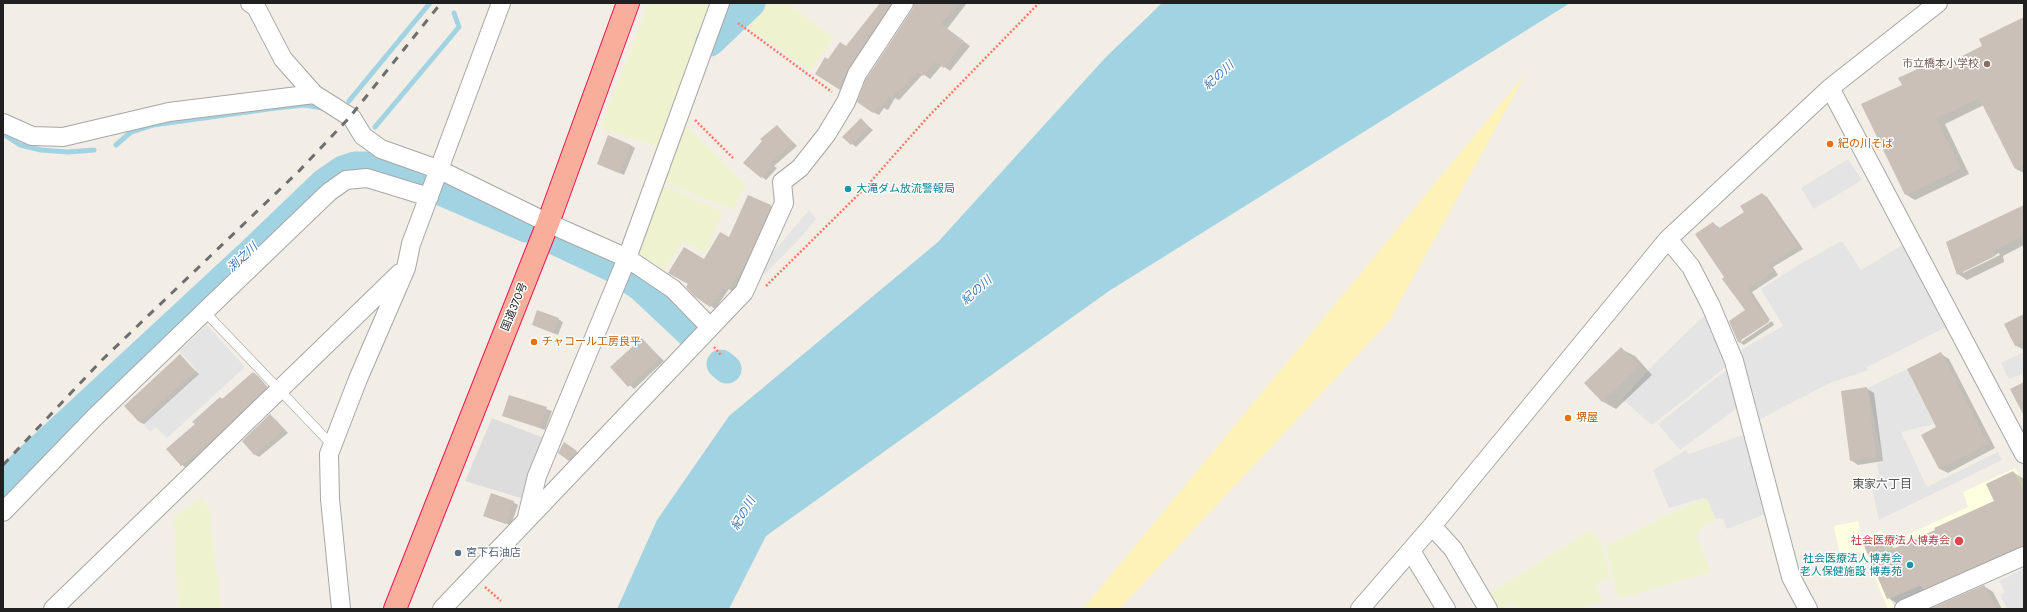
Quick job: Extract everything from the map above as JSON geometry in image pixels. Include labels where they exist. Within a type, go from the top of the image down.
[{"type":"highway","name":"国道370号","points":[[395,609],[548,223],[628,3]]},
{"type":"street","points":[[250,3],[256,7],[284,58],[314,94],[352,118],[363,136],[434,185]]},
{"type":"street","points":[[341,609],[330,499],[328,454],[358,379],[406,268],[411,244],[501,3]]},
{"type":"street","points":[[526,518],[538,476],[625,262],[720,3]]},
{"type":"street","points":[[442,609],[526,518],[676,364],[709,326],[744,292],[784,203],[782,182],[800,168],[817,147],[846,102],[857,74],[904,3]]},
{"type":"street","points":[[1360,609],[1432,526],[1668,239],[1830,88],[1938,3]]},
{"type":"street","points":[[1830,88],[2018,430],[2024,454]]},
{"type":"street","points":[[3,123],[32,136],[63,137],[169,112],[314,94]]},
{"type":"street","points":[[3,512],[95,417],[329,192],[346,180],[367,178],[434,185],[548,223],[625,262],[673,289],[709,326]]},
{"type":"street","points":[[1668,239],[1691,267],[1711,306],[1734,361],[1791,578],[1808,609]]},
{"type":"street","points":[[52,609],[406,268]]},
{"type":"street","points":[[1432,526],[1453,550],[1488,609]]},
{"type":"street","points":[[1411,551],[1446,609]]},
{"type":"street","points":[[1904,609],[2024,556]]},
{"type":"lane","points":[[205,312],[332,446]]},
{"type":"path","points":[[738,23],[846,102]]},
{"type":"path","points":[[682,107],[733,158]]},
{"type":"path","points":[[714,347],[720,355]]},
{"type":"path","points":[[480,583],[501,600]]},
{"type":"shaded area","points":[[649,3],[712,3],[658,147],[600,128]]},
{"type":"shaded area","points":[[762,3],[787,3],[834,38],[810,70],[741,22]]},
{"type":"shaded area","points":[[683,122],[746,185],[733,210],[661,181]]},
{"type":"shaded area","points":[[1848,159],[1862,180],[1814,209],[1801,188]]},
{"type":"shaded area","points":[[661,184],[723,212],[705,253],[682,241],[665,270],[635,252]]},
{"type":"shaded area","points":[[809,210],[816,219],[801,237],[765,274],[757,271]]},
{"type":"shaded area","points":[[1842,241],[1861,270],[1904,244],[1946,327],[1867,367],[1868,370],[1830,383],[1760,419],[1741,350],[1783,326],[1761,289],[1800,264]]},
{"type":"shaded area","points":[[1709,311],[1727,366],[1652,425],[1622,399],[1655,363]]},
{"type":"shaded area","points":[[207,325],[245,367],[167,438],[156,427],[150,432],[143,424],[199,373],[179,351]]},
{"type":"shaded area","points":[[2024,352],[2024,373],[2009,379],[2001,363]]},
{"type":"shaded area","points":[[1731,366],[1741,405],[1680,450],[1658,424]]},
{"type":"shaded area","points":[[1907,369],[1934,424],[1901,432],[1927,487],[1998,452],[2002,460],[1879,520],[1870,479],[1879,477],[1877,463],[1883,462],[1868,388]]},
{"type":"shaded area","points":[[492,418],[549,440],[527,500],[465,481]]},
{"type":"shaded area","points":[[1748,433],[1768,513],[1727,529],[1723,518],[1716,519],[1707,499],[1703,498],[1669,508],[1653,470],[1686,450],[1689,454]]},
{"type":"shaded area","name":"社会医療法人博寿会","points":[[2015,468],[2024,484],[2024,551],[1891,609],[1888,609],[1864,551],[1840,555],[1834,526],[1858,521],[1861,537],[1882,531],[1887,544],[1968,507],[1963,492]]},
{"type":"shaded area","points":[[202,498],[209,510],[221,609],[178,609],[174,516]]},
{"type":"shaded area","points":[[1707,499],[1715,520],[1706,524],[1696,534],[1711,572],[1618,599],[1606,546],[1669,514]]},
{"type":"shaded area","points":[[1591,530],[1601,543],[1611,579],[1596,584],[1602,601],[1580,609],[1518,609],[1515,603],[1502,609],[1495,609],[1487,595]]},
{"type":"shaded area","points":[[2024,569],[2024,609],[2007,609],[2000,595],[2005,593],[1999,581]]},
{"type":"shaded area","points":[[1921,585],[1925,594],[1895,607],[1890,598]]},
{"type":"sand","points":[[1525,75],[1389,321],[1119,609],[1083,609]]},
{"type":"water","name":"紀の川","points":[[1162,3],[1570,3],[1109,291],[766,536],[729,609],[617,609],[657,520],[729,416],[938,242],[1105,58]]},
{"type":"building","points":[[880,3],[891,3],[848,68],[840,90],[815,74],[825,57],[828,59],[840,42],[846,46]]},
{"type":"building","points":[[914,3],[958,3],[941,24],[964,41],[944,68],[935,62],[923,76],[917,71],[900,91],[898,89],[892,98],[889,95],[881,107],[878,105],[873,113],[857,102],[866,79],[913,9]]},
{"type":"building","points":[[2024,17],[2024,165],[2015,169],[1979,98],[1936,118],[1960,169],[1905,195],[1861,104],[1902,85],[1898,78],[1941,58],[1944,65],[1982,46],[1979,39]]},
{"type":"building","points":[[861,118],[869,127],[851,145],[842,137]]},
{"type":"building","points":[[777,125],[793,143],[770,163],[772,165],[761,178],[743,163],[762,141],[760,139]]},
{"type":"building","points":[[608,135],[631,145],[619,173],[597,164]]},
{"type":"building","points":[[1762,193],[1798,246],[1768,264],[1773,271],[1747,289],[1769,322],[1738,342],[1729,321],[1745,310],[1722,279],[1724,277],[1695,234],[1713,222],[1718,229],[1744,212],[1740,206]]},
{"type":"building","points":[[748,195],[771,205],[771,207],[744,266],[728,290],[724,287],[710,307],[694,296],[686,287],[688,284],[668,273],[684,247],[704,259],[720,232],[729,237]]},
{"type":"building","points":[[2024,205],[2024,235],[1993,251],[1995,256],[1957,275],[1946,242]]},
{"type":"building","points":[[537,310],[559,318],[553,333],[532,325]]},
{"type":"building","points":[[2024,314],[2024,341],[2015,346],[2004,324]]},
{"type":"building","points":[[642,338],[660,358],[628,387],[610,367]]},
{"type":"building","points":[[1621,347],[1639,366],[1602,402],[1584,383]]},
{"type":"building","points":[[1941,352],[1988,444],[1939,469],[1921,435],[1936,427],[1907,369]]},
{"type":"building","points":[[180,354],[195,371],[139,422],[124,406]]},
{"type":"building","points":[[253,372],[267,387],[181,466],[166,449],[195,424],[192,422],[220,397],[222,399]]},
{"type":"building","points":[[2024,382],[2024,416],[2010,389]]},
{"type":"building","points":[[1867,387],[1876,457],[1850,461],[1841,391]]},
{"type":"building","points":[[509,395],[547,407],[540,428],[502,416]]},
{"type":"building","points":[[270,414],[283,430],[254,455],[242,441]]},
{"type":"building","points":[[564,442],[577,451],[569,461],[558,453]]},
{"type":"building","name":"社会医療法人博寿会","points":[[2013,471],[2024,491],[2024,546],[1923,589],[1921,585],[1887,599],[1862,541],[1880,534],[1886,552],[1935,530],[1934,528],[1994,501],[1986,484]]},
{"type":"building","points":[[491,493],[514,501],[506,524],[483,516]]},
{"type":"building","points":[[1984,585],[1996,609],[1931,608]]},
{"type":"waterway","points":[[349,101],[430,3]]},
{"type":"waterway","name":"渕之川","points":[[710,42],[751,3]]},
{"type":"waterway","points":[[375,127],[459,27],[454,13]]},
{"type":"waterway","points":[[116,145],[131,132],[153,125],[305,105],[322,108]]},
{"type":"waterway","points":[[3,134],[20,145],[41,150],[68,152],[94,150]]},
{"type":"waterway","name":"渕之川","points":[[3,483],[250,254],[324,183],[343,170],[355,166],[370,166],[401,174],[526,228]]},
{"type":"waterway","points":[[558,242],[613,268],[641,287],[690,333]]},
{"type":"waterway","points":[[721,364],[727,369]]},
{"type":"railway","points":[[3,465],[102,360],[299,171],[349,118],[441,3]]},
{"type":"place","name":"市立橋本小学校","points":[[1987,64]]},
{"type":"place","name":"紀の川そば","points":[[1830,144]]},
{"type":"place","name":"大滝ダム放流警報局","points":[[848,189]]},
{"type":"place","name":"チャコール工房良平","points":[[534,342]]},
{"type":"place","name":"堺屋","points":[[1568,418]]},
{"type":"place","name":"社会医療法人博寿会","points":[[1959,541]]},
{"type":"place","name":"宮下石油店","points":[[458,553]]},
{"type":"place","name":"社会医療法人博寿会 老人保健施設 博寿苑","points":[[1910,565]]},
{"type":"district","name":"東家六丁目","points":[[1882,485]]}]
